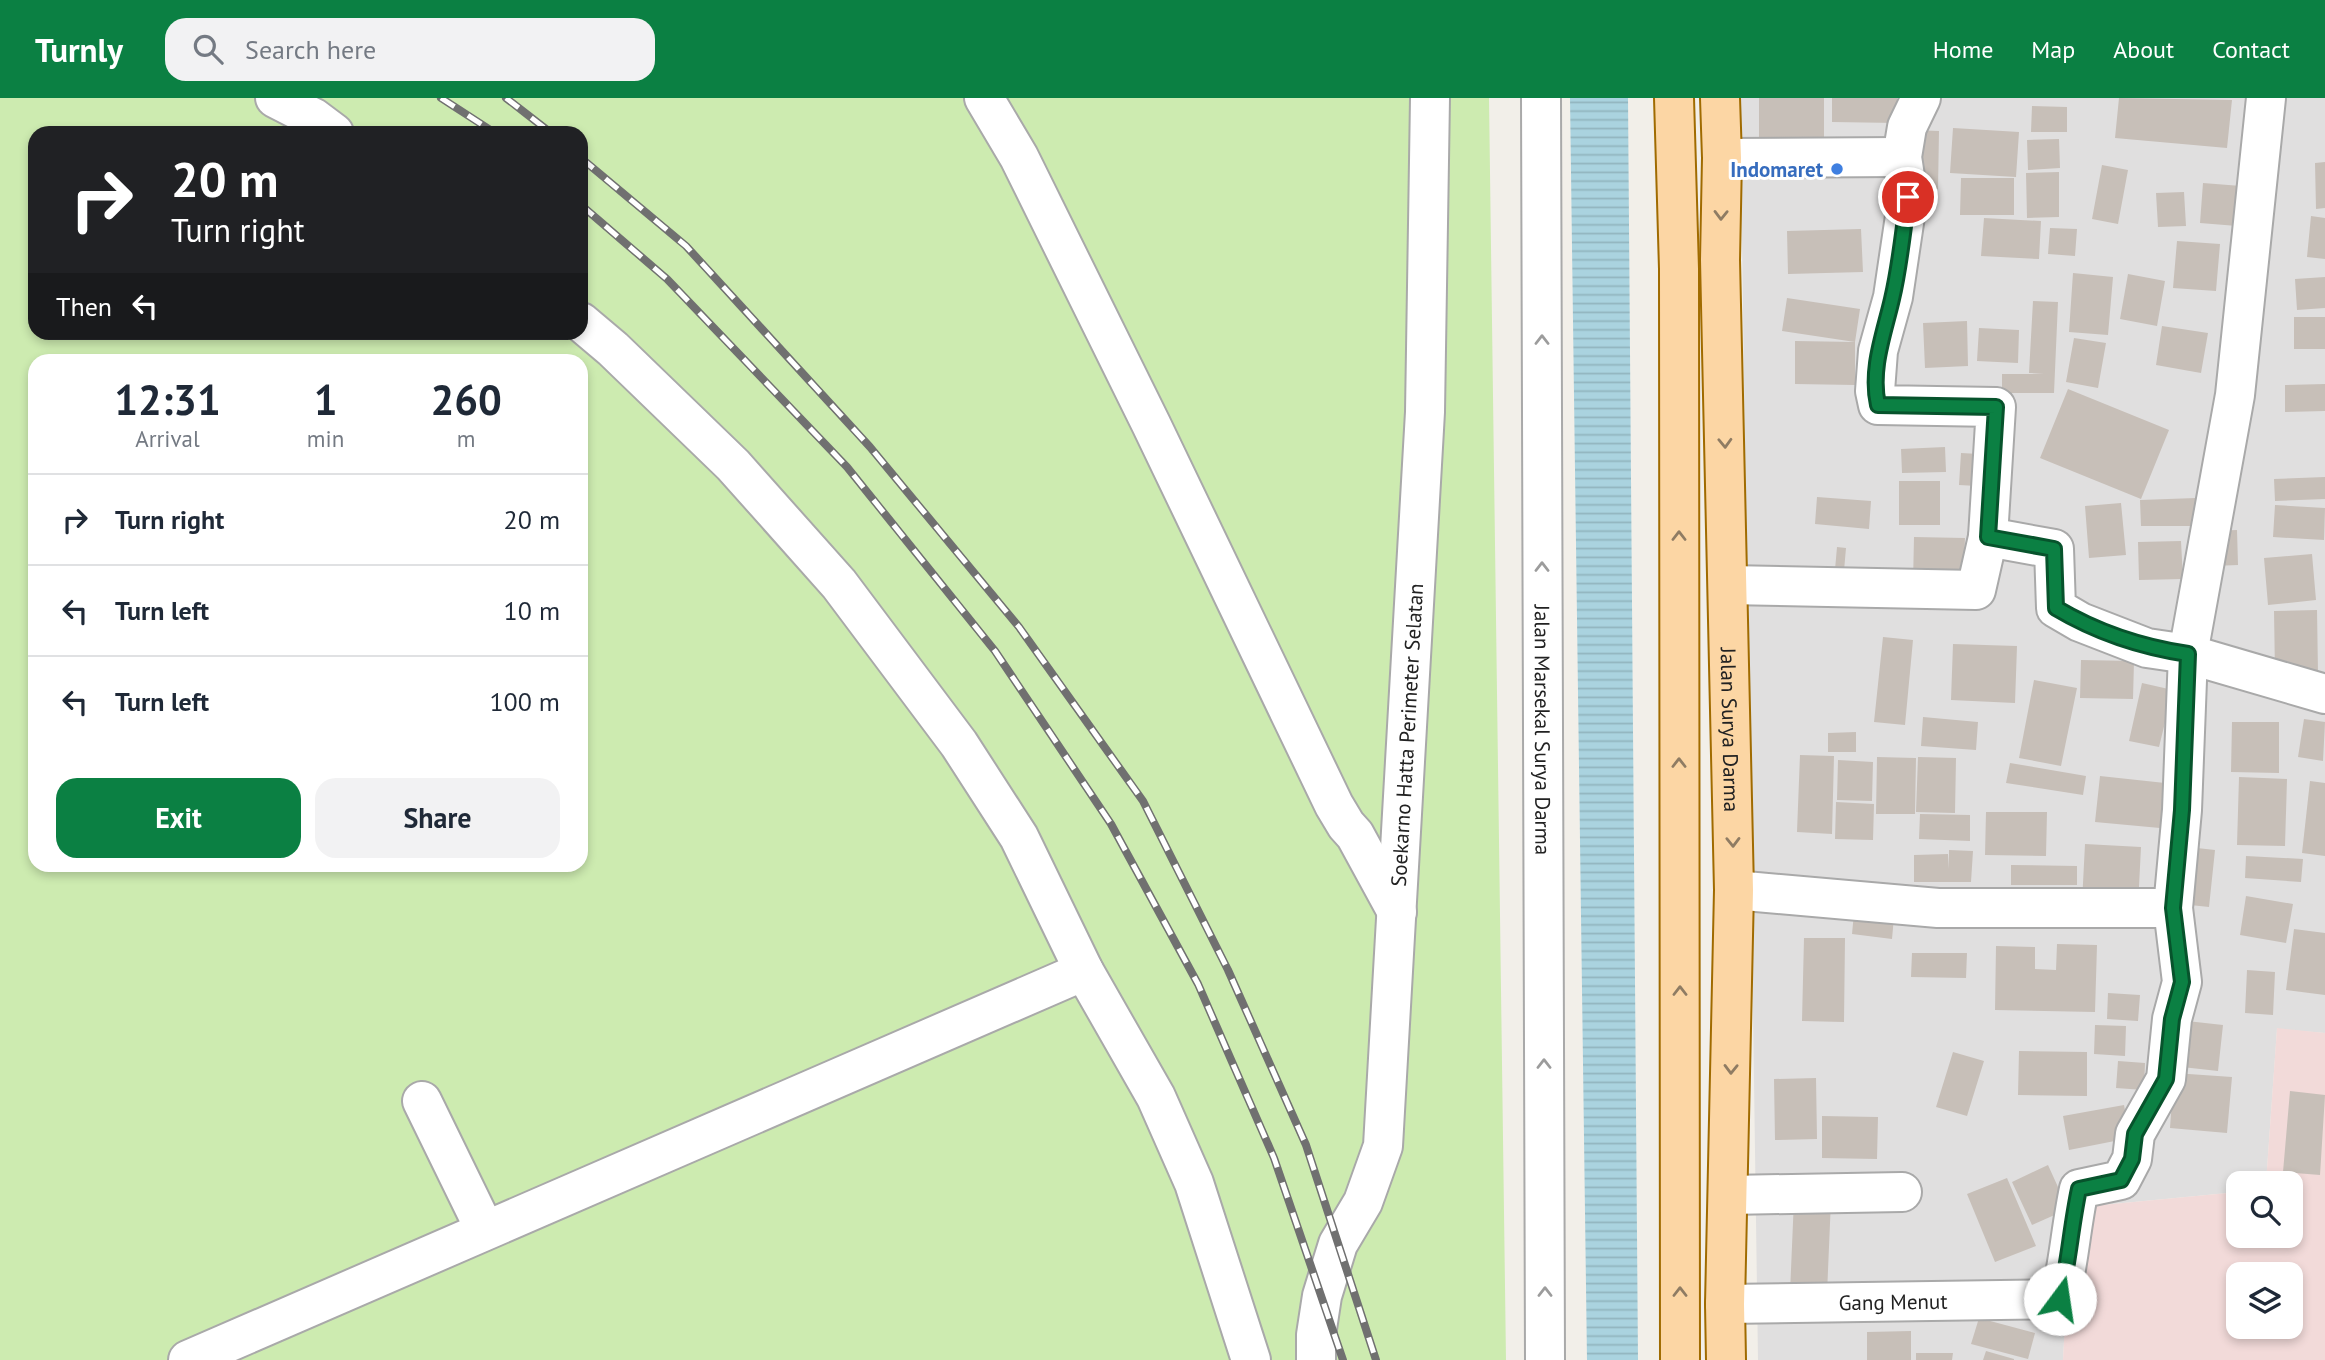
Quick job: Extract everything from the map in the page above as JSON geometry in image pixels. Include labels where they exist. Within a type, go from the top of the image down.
[{"type":"main road","points":[[1674,98],[1679,269],[1680,1360]]},
{"type":"main road","name":"Jalan Surya Darma","points":[[1720,98],[1720,260],[1734,890],[1726,1360]]},
{"type":"street","points":[[275,98],[325,126]]},
{"type":"street","points":[[984,98],[1019,157],[1151,424],[1317,772],[1397,912]]},
{"type":"street","name":"Soekarno Hatta Perimeter Selatan","points":[[1316,1360],[1316,1335],[1322,1296],[1338,1244],[1363,1202],[1383,1146],[1425,412],[1430,98]]},
{"type":"street","name":"Jalan Marsekal Surya Darma","points":[[1541,98],[1545,1360]]},
{"type":"street","points":[[1728,585],[1976,590],[1988,537],[1996,407],[1878,405],[1875,391],[1878,351],[1893,297],[1908,197],[1902,157],[1908,127],[1921,98]]},
{"type":"street","points":[[1734,890],[1938,908],[2173,908],[2182,810],[2188,654],[2235,395],[2266,98]]},
{"type":"street","points":[[1722,158],[1902,157]]},
{"type":"street","points":[[588,328],[614,349],[733,465],[839,584],[959,744],[1018,837],[1084,971],[1156,1097],[1194,1183],[1251,1360]]},
{"type":"street","points":[[1988,537],[2054,549],[2056,608],[2080,622],[2147,648],[2188,654],[2325,694]]},
{"type":"street","name":"Gang Menut","points":[[1725,1304],[2060,1299],[2068,1267],[2079,1189],[2121,1180],[2132,1159],[2135,1134],[2166,1079],[2172,1019],[2182,982],[2173,908]]},
{"type":"street","points":[[188,1360],[1084,971]]},
{"type":"street","points":[[422,1101],[485,1230]]},
{"type":"street","points":[[1729,1195],[1902,1192]]},
{"type":"shaded area","points":[[1740,98],[2325,98],[2325,1033],[2277,1029],[2267,1171],[2226,1171],[2226,1193],[2071,1208],[2063,1360],[1758,1360]]},
{"type":"shaded area","points":[[2277,1028],[2325,1033],[2325,1360],[2063,1360],[2071,1208],[2226,1193],[2226,1248],[2303,1248],[2303,1171],[2267,1171]]},
{"type":"green space","points":[[0,98],[1489,98],[1506,1360],[0,1360]]},
{"type":"water","points":[[1570,98],[1628,98],[1638,1360],[1587,1360]]},
{"type":"building","points":[[1759,98],[1824,98],[1824,152],[1759,152]]},
{"type":"building","points":[[1832,98],[1897,98],[1897,123],[1832,122]]},
{"type":"building","points":[[2119,98],[2232,100],[2227,148],[2115,138]]},
{"type":"building","points":[[2032,106],[2067,107],[2067,132],[2031,132]]},
{"type":"building","points":[[1953,128],[2019,132],[2016,177],[1950,173]]},
{"type":"building","points":[[1912,130],[1939,131],[1938,189],[1910,188]]},
{"type":"building","points":[[2059,139],[2060,168],[2028,170],[2027,140]]},
{"type":"building","points":[[2325,162],[2325,208],[2316,209],[2315,163]]},
{"type":"building","points":[[2102,165],[2128,170],[2118,224],[2092,219]]},
{"type":"building","points":[[2059,172],[2059,217],[2027,218],[2026,173]]},
{"type":"building","points":[[1961,178],[2014,178],[2014,215],[1960,215]]},
{"type":"building","points":[[2203,183],[2241,186],[2237,226],[2200,223]]},
{"type":"building","points":[[2184,192],[2186,226],[2158,227],[2156,193]]},
{"type":"building","points":[[2311,216],[2325,218],[2325,259],[2307,257]]},
{"type":"building","points":[[1984,218],[2041,221],[2039,259],[1981,256]]},
{"type":"building","points":[[2050,228],[2077,229],[2075,256],[2048,254]]},
{"type":"building","points":[[1861,229],[1863,272],[1788,274],[1787,231]]},
{"type":"building","points":[[2177,241],[2220,244],[2216,291],[2173,288]]},
{"type":"building","points":[[2073,273],[2113,277],[2108,335],[2069,332]]},
{"type":"building","points":[[2128,274],[2165,281],[2157,326],[2120,319]]},
{"type":"building","points":[[2325,277],[2325,308],[2297,310],[2295,279]]},
{"type":"building","points":[[1787,298],[1860,309],[1855,342],[1782,331]]},
{"type":"building","points":[[2033,301],[2058,302],[2054,393],[2002,393],[2002,374],[2044,374],[2029,373]]},
{"type":"building","points":[[2294,317],[2325,317],[2325,349],[2294,349]]},
{"type":"building","points":[[1967,321],[1968,366],[1925,368],[1923,323]]},
{"type":"building","points":[[2162,326],[2208,333],[2201,373],[2156,365]]},
{"type":"building","points":[[1979,328],[2019,330],[2018,363],[1977,361]]},
{"type":"building","points":[[2074,338],[2106,343],[2098,388],[2066,382]]},
{"type":"building","points":[[1795,341],[1855,342],[1855,385],[1795,384]]},
{"type":"building","points":[[2325,384],[2325,411],[2285,412],[2285,385]]},
{"type":"building","points":[[2068,389],[2169,430],[2141,499],[2040,458]]},
{"type":"building","points":[[1945,447],[1946,472],[1902,473],[1901,449]]},
{"type":"building","points":[[1961,453],[1979,454],[1977,486],[1959,485]]},
{"type":"building","points":[[2325,477],[2325,499],[2275,501],[2274,479]]},
{"type":"building","points":[[1899,481],[1940,481],[1940,525],[1899,525]]},
{"type":"building","points":[[1817,497],[1871,501],[1869,529],[1815,524]]},
{"type":"building","points":[[2196,498],[2196,526],[2141,526],[2140,500]]},
{"type":"building","points":[[2121,503],[2126,555],[2089,558],[2085,506]]},
{"type":"building","points":[[2275,505],[2325,508],[2324,540],[2273,537]]},
{"type":"building","points":[[2237,530],[2238,565],[2213,566],[2212,531]]},
{"type":"building","points":[[1914,537],[1965,538],[1963,585],[1913,583]]},
{"type":"building","points":[[2181,541],[2183,579],[2139,580],[2138,542]]},
{"type":"building","points":[[1837,547],[1846,548],[1843,582],[1834,581]]},
{"type":"building","points":[[2312,554],[2316,600],[2268,605],[2264,558]]},
{"type":"building","points":[[2317,610],[2318,673],[2275,674],[2274,611]]},
{"type":"building","points":[[1883,637],[1913,640],[1905,725],[1874,722]]},
{"type":"building","points":[[1953,644],[2017,646],[2015,703],[1951,700]]},
{"type":"building","points":[[2081,660],[2134,661],[2133,699],[2080,698]]},
{"type":"building","points":[[2034,680],[2077,688],[2061,766],[2019,758]]},
{"type":"building","points":[[2142,683],[2173,690],[2159,747],[2129,741]]},
{"type":"building","points":[[1923,717],[1978,722],[1976,750],[1921,746]]},
{"type":"building","points":[[2304,719],[2325,722],[2323,761],[2298,757]]},
{"type":"building","points":[[2232,722],[2279,722],[2279,773],[2231,772]]},
{"type":"building","points":[[1856,732],[1856,752],[1828,752],[1828,733]]},
{"type":"building","points":[[1800,755],[1834,756],[1832,834],[1797,832]]},
{"type":"building","points":[[1877,757],[1916,758],[1915,814],[1876,814]]},
{"type":"building","points":[[1918,757],[1956,758],[1955,813],[1916,812]]},
{"type":"building","points":[[1838,760],[1873,762],[1872,801],[1837,800]]},
{"type":"building","points":[[2010,763],[2086,776],[2083,795],[2006,783]]},
{"type":"building","points":[[2100,776],[2165,783],[2160,828],[2095,822]]},
{"type":"building","points":[[2239,777],[2287,779],[2285,846],[2237,845]]},
{"type":"building","points":[[2310,781],[2325,783],[2325,856],[2302,853]]},
{"type":"building","points":[[1836,802],[1874,804],[1873,840],[1835,839]]},
{"type":"building","points":[[1986,812],[2047,812],[2046,856],[1985,855]]},
{"type":"building","points":[[1920,814],[1970,815],[1970,841],[1919,839]]},
{"type":"building","points":[[2085,844],[2141,847],[2138,906],[2082,903]]},
{"type":"building","points":[[2188,847],[2215,850],[2209,907],[2181,904]]},
{"type":"building","points":[[1949,850],[1973,851],[1971,882],[1914,882],[1914,855],[1948,854],[1949,869]]},
{"type":"building","points":[[2246,856],[2303,859],[2301,882],[2245,878]]},
{"type":"building","points":[[2011,865],[2077,866],[2077,885],[2011,885]]},
{"type":"building","points":[[2246,896],[2293,904],[2286,943],[2240,935]]},
{"type":"building","points":[[1854,913],[1894,917],[1892,939],[1852,934]]},
{"type":"building","points":[[2294,929],[2325,933],[2325,995],[2286,990]]},
{"type":"building","points":[[1804,938],[1845,938],[1844,1022],[1802,1021]]},
{"type":"building","points":[[2057,944],[2097,945],[2095,1012],[1995,1010],[1996,946],[2035,947],[2035,969],[2056,970]]},
{"type":"building","points":[[1912,953],[1967,953],[1966,978],[1911,977]]},
{"type":"building","points":[[2247,970],[2275,972],[2273,1015],[2245,1013]]},
{"type":"building","points":[[2108,993],[2140,995],[2138,1021],[2107,1019]]},
{"type":"building","points":[[2178,1020],[2223,1025],[2218,1071],[2173,1066]]},
{"type":"building","points":[[2095,1025],[2126,1026],[2125,1056],[2094,1054]]},
{"type":"building","points":[[2019,1051],[2087,1052],[2087,1096],[2018,1095]]},
{"type":"building","points":[[1953,1052],[1984,1061],[1967,1116],[1936,1107]]},
{"type":"building","points":[[2118,1061],[2145,1063],[2144,1090],[2116,1088]]},
{"type":"building","points":[[2174,1073],[2232,1077],[2227,1133],[2170,1128]]},
{"type":"building","points":[[1816,1078],[1817,1139],[1775,1140],[1774,1079]]},
{"type":"building","points":[[2290,1091],[2325,1095],[2320,1175],[2303,1174],[2303,1171],[2283,1171]]},
{"type":"building","points":[[2124,1105],[2130,1138],[2069,1150],[2063,1116]]},
{"type":"building","points":[[1822,1116],[1878,1117],[1877,1159],[1822,1158]]},
{"type":"building","points":[[2048,1165],[2068,1209],[2032,1225],[2012,1182]]},
{"type":"building","points":[[2007,1178],[2036,1246],[1995,1262],[1967,1194]]},
{"type":"building","points":[[1794,1199],[1831,1200],[1827,1294],[1790,1293]]},
{"type":"building","points":[[1979,1318],[2035,1333],[2028,1359],[1971,1344]]},
{"type":"building","points":[[1911,1331],[1911,1360],[1867,1360],[1867,1332]]},
{"type":"building","points":[[1986,1351],[2014,1359],[2014,1360],[1983,1360]]},
{"type":"building","points":[[1916,1353],[1953,1353],[1952,1360],[1916,1360]]},
{"type":"railway","points":[[441,98],[484,126]]},
{"type":"railway","points":[[506,98],[542,126]]},
{"type":"railway","points":[[588,164],[686,246],[870,447],[1019,627],[1143,801],[1228,970],[1306,1145],[1376,1360]]},
{"type":"railway","points":[[588,211],[667,279],[847,467],[995,651],[1111,824],[1198,984],[1274,1158],[1343,1360]]},
{"type":"place","name":"Indomaret","points":[[1837,169]]},
{"type":"route","points":[[1908,197],[1893,297],[1878,351],[1875,391],[1878,405],[1996,407],[1988,537],[2054,549],[2056,608],[2080,622],[2147,648],[2188,654],[2182,810],[2173,908],[2182,982],[2172,1019],[2166,1079],[2135,1134],[2132,1159],[2121,1180],[2079,1189],[2068,1267],[2060,1299]]}]
